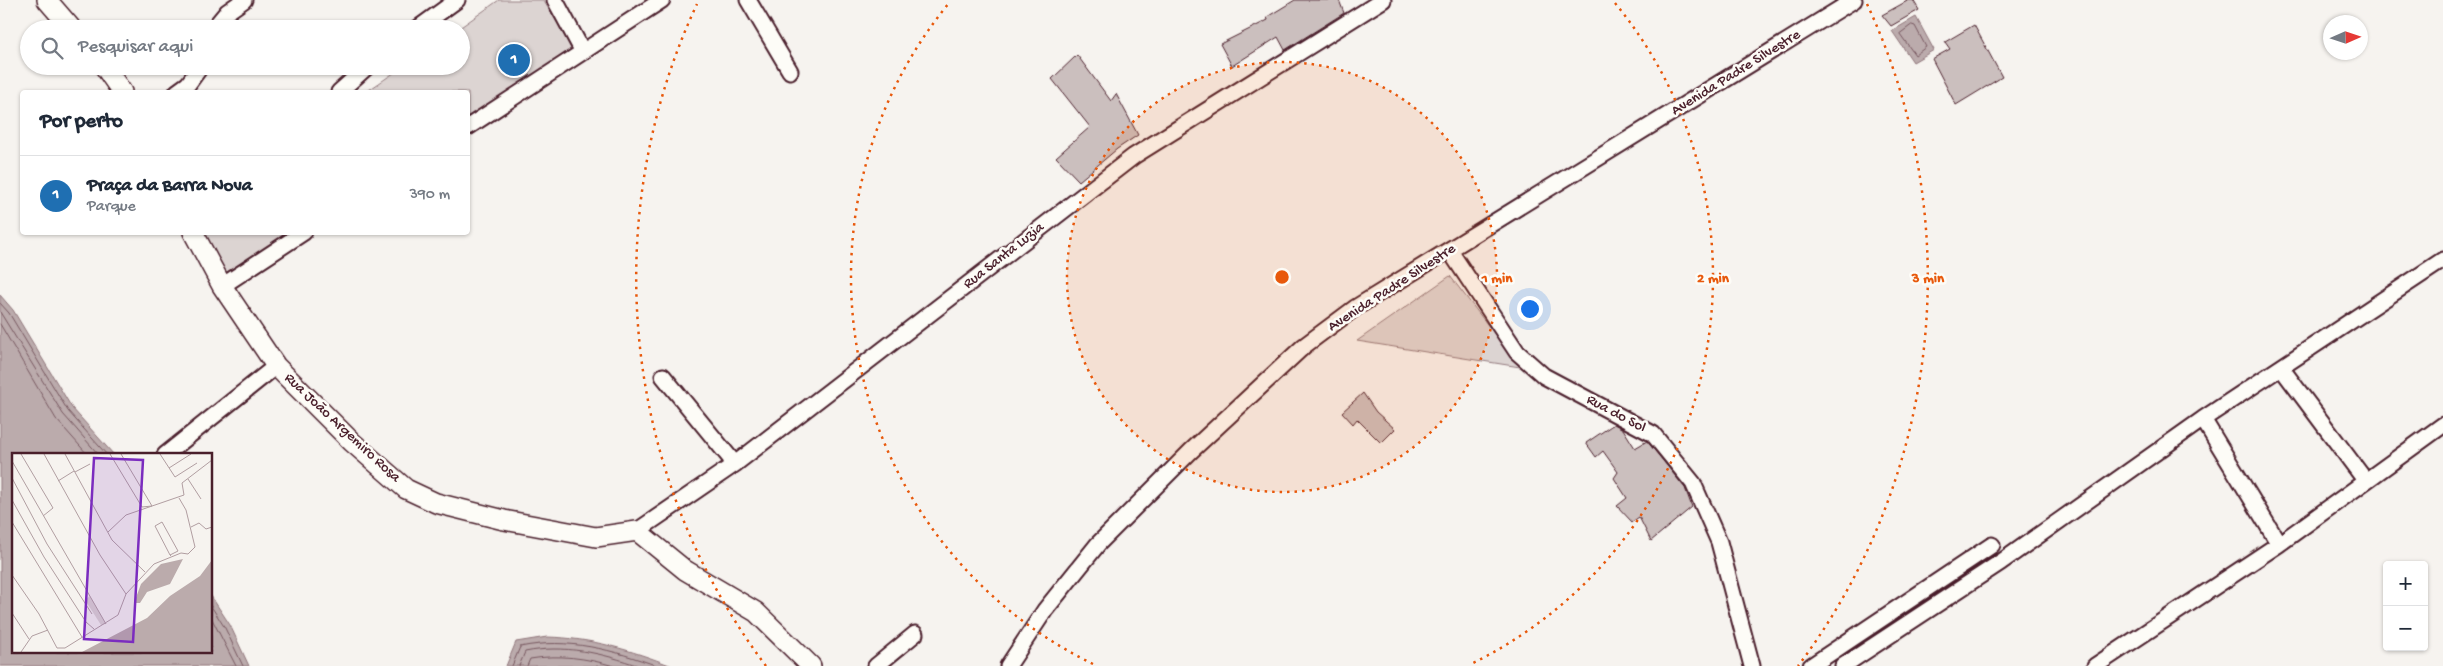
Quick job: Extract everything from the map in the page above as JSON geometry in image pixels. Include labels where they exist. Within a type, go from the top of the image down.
[{"type":"street","points":[[47,0],[64,20]]},
{"type":"street","points":[[220,20],[227,12],[244,0]]},
{"type":"street","points":[[429,20],[457,0]]},
{"type":"street","points":[[555,0],[583,52]]},
{"type":"street","points":[[470,126],[662,0]]},
{"type":"street","points":[[748,0],[790,71]]},
{"type":"street","name":"Rua Santa Luzia","points":[[637,531],[735,464],[1134,156],[1383,0]]},
{"type":"street","name":"Avenida Padre Silvestre","points":[[1008,666],[1045,610],[1098,544],[1191,450],[1304,346],[1355,308],[1854,0]]},
{"type":"street","points":[[110,75],[121,90]]},
{"type":"street","points":[[180,90],[194,75]]},
{"type":"street","points":[[341,90],[358,75]]},
{"type":"street","name":"Rua João Argemiro Rosa","points":[[195,235],[222,286],[276,366],[352,442],[406,489],[436,503],[504,520],[596,537],[637,531]]},
{"type":"street","points":[[222,286],[299,235]]},
{"type":"street","name":"Rua do Sol","points":[[1450,251],[1517,352],[1544,376],[1653,434],[1693,483],[1719,542],[1752,666]]},
{"type":"street","points":[[1842,666],[2001,562],[2203,419],[2282,369],[2443,260]]},
{"type":"street","points":[[167,453],[276,366]]},
{"type":"street","points":[[2282,369],[2365,480]]},
{"type":"street","points":[[663,376],[735,464]]},
{"type":"street","points":[[2203,419],[2279,544]]},
{"type":"street","points":[[2096,666],[2279,544],[2443,425]]},
{"type":"street","points":[[637,531],[685,570],[756,612],[811,666]]},
{"type":"street","points":[[1811,666],[1992,545]]},
{"type":"street","points":[[876,666],[915,634]]},
{"type":"shaded area","points":[[499,0],[543,0],[577,53],[470,124],[470,90],[369,90],[391,75],[470,75],[470,21]]},
{"type":"shaded area","points":[[202,235],[301,235],[220,288]]},
{"type":"shaded area","points":[[1450,276],[1520,367],[1357,341]]},
{"type":"water","points":[[1916,17],[1934,50],[1913,62],[1892,31]]},
{"type":"water","points":[[0,295],[13,310],[72,408],[112,453],[12,453],[12,654],[212,654],[212,598],[230,625],[249,666],[0,666]]},
{"type":"water","points":[[547,637],[595,642],[672,666],[506,666],[516,642]]},
{"type":"building","points":[[1295,0],[1339,0],[1344,13],[1285,50],[1278,37],[1232,66],[1220,44],[1268,20],[1267,17]]},
{"type":"building","points":[[1909,0],[1913,0],[1919,10],[1891,26],[1882,15]]},
{"type":"building","points":[[1974,25],[2002,77],[1956,105],[1932,59],[1950,49],[1945,42]]},
{"type":"building","points":[[1077,55],[1111,101],[1116,94],[1138,135],[1117,149],[1079,181],[1056,157],[1090,127],[1052,79]]},
{"type":"building","points":[[1363,393],[1376,412],[1395,429],[1381,443],[1357,419],[1353,424],[1342,412]]},
{"type":"building","points":[[1614,424],[1623,429],[1635,448],[1647,441],[1685,488],[1692,507],[1651,541],[1639,517],[1632,522],[1617,506],[1627,498],[1614,478],[1618,472],[1603,451],[1596,457],[1586,443]]},
{"type":"place","name":"Praça da Barra Nova","points":[[514,60]]}]
